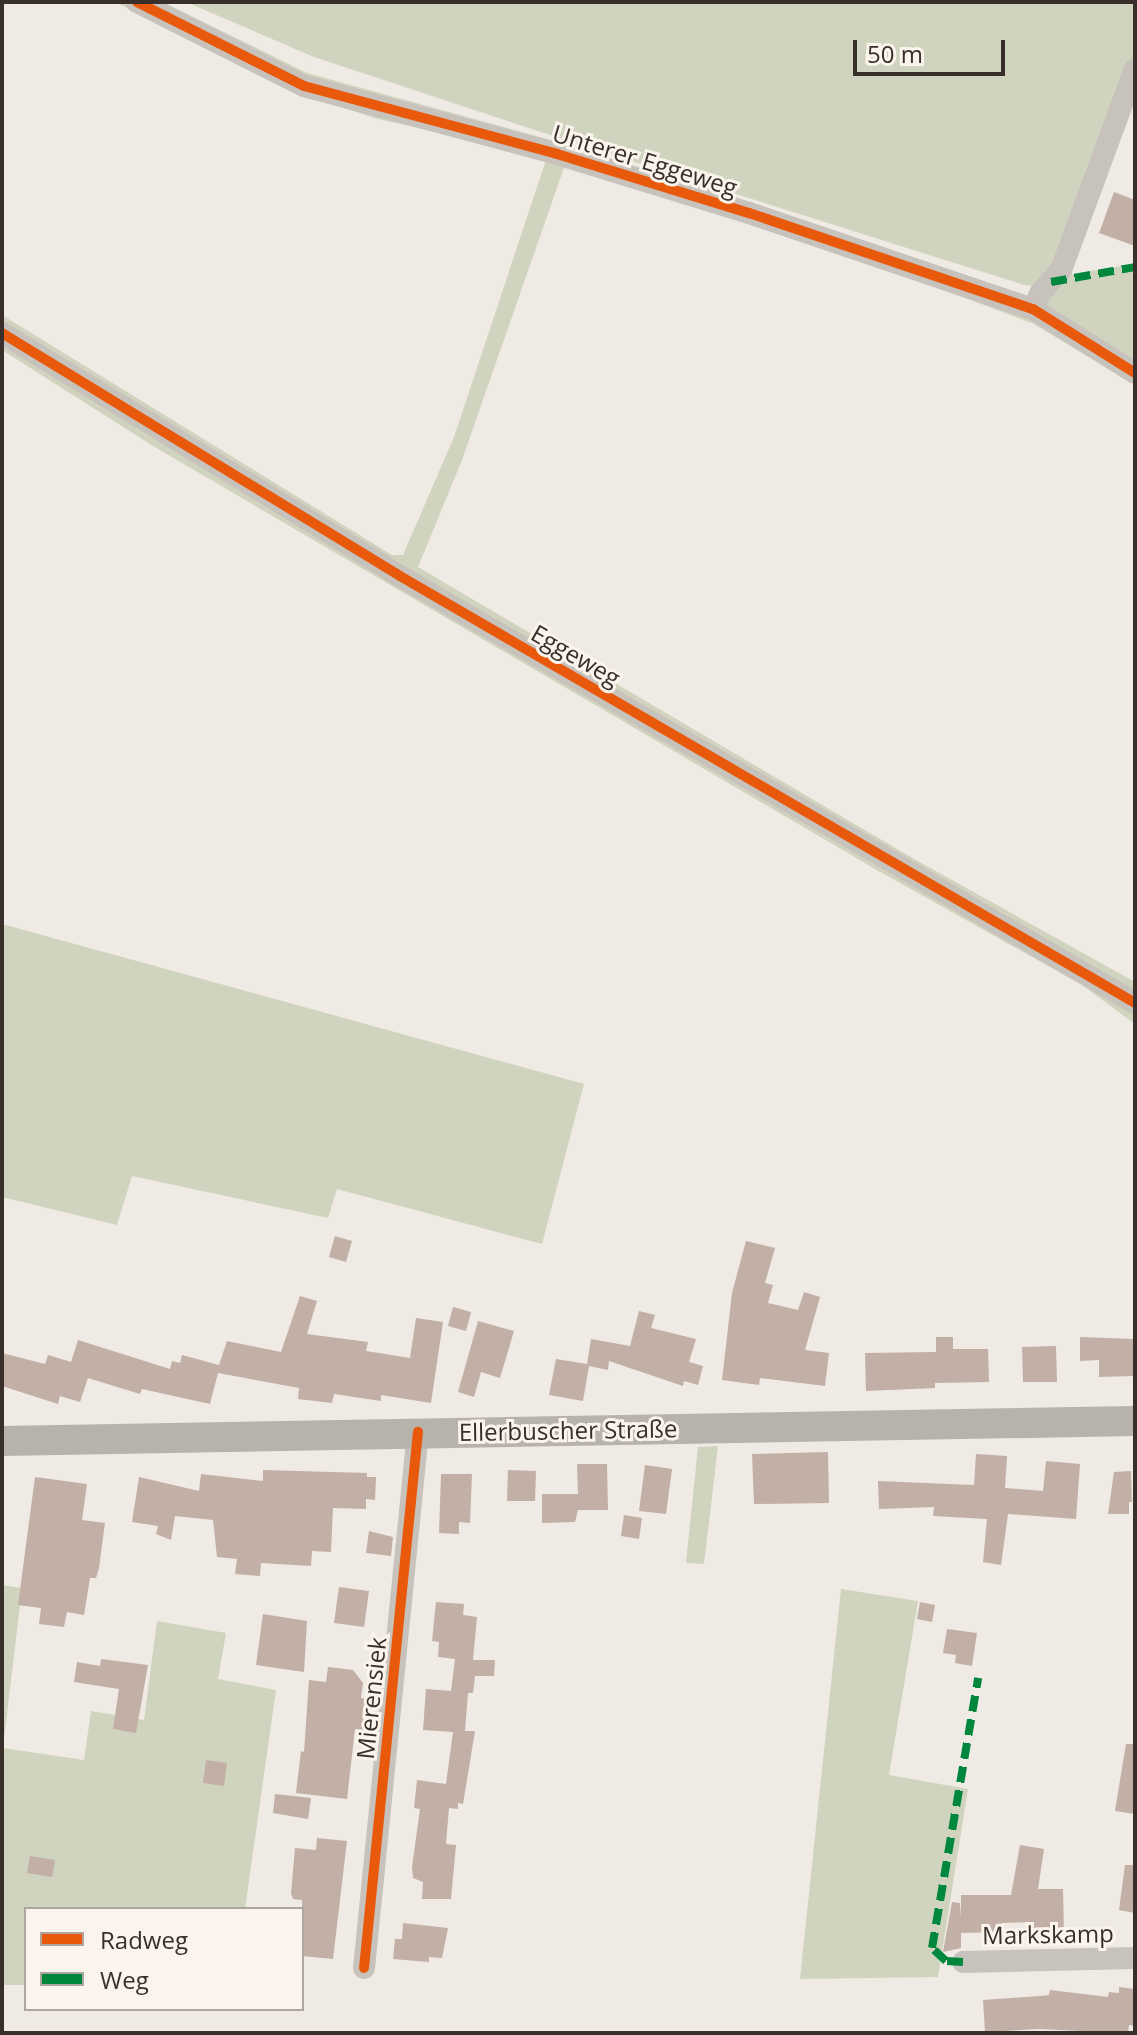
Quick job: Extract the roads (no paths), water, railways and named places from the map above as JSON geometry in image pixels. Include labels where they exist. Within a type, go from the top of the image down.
[{"type":"main road","name":"Ellerbuscher Straße","points":[[2,1441],[1135,1421]]},
{"type":"street","name":"Unterer Eggeweg","points":[[137,2],[304,86],[586,163],[749,213],[1033,309],[1135,373]]},
{"type":"street","points":[[1033,309],[1041,292],[1061,270],[1135,69]]},
{"type":"street","name":"Eggeweg","points":[[2,333],[400,576],[1135,1003]]},
{"type":"street","name":"Mierensiek","points":[[364,1968],[418,1432]]},
{"type":"street","name":"Markskamp","points":[[963,1962],[1135,1958]]}]
